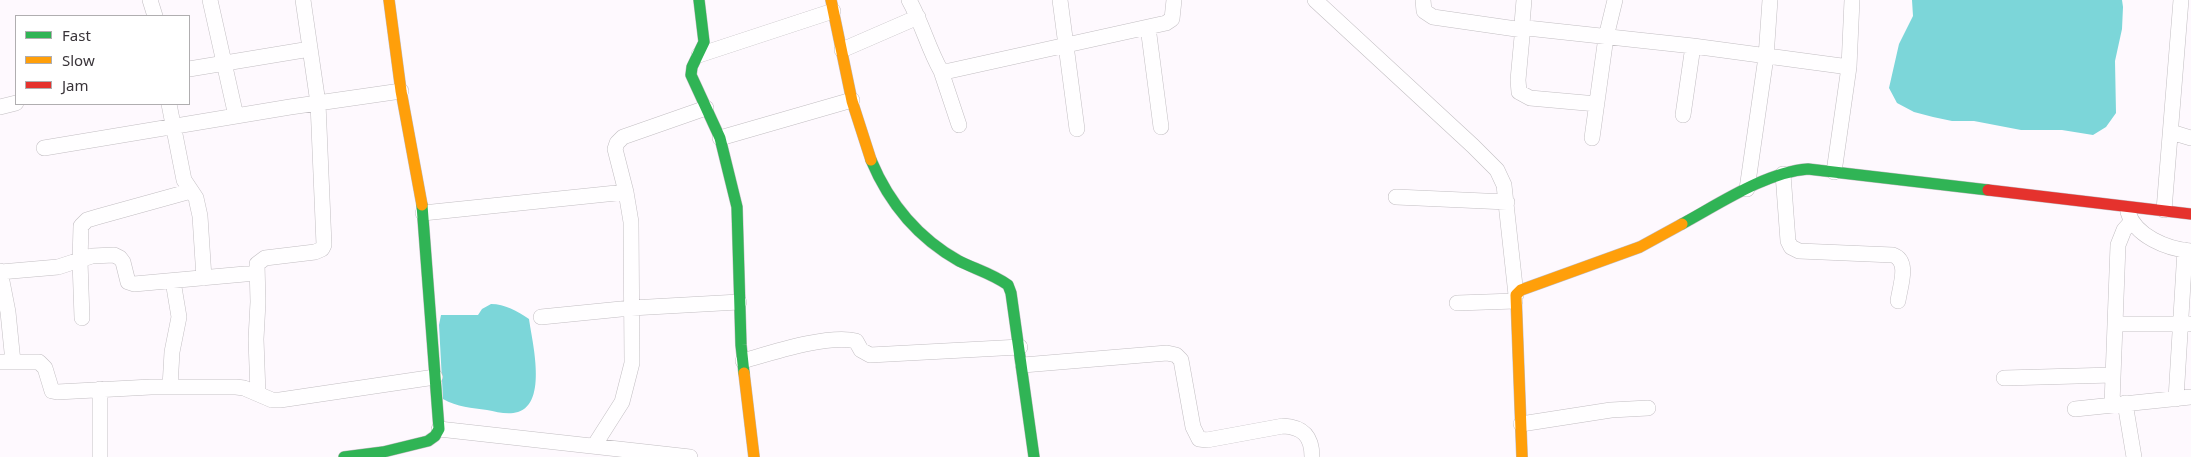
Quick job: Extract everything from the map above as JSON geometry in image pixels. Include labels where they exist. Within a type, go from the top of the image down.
[{"type":"street","points":[[150,0],[155,15]]},
{"type":"street","points":[[210,0],[236,116]]},
{"type":"street","points":[[258,394],[256,339],[258,302],[257,264],[260,260],[315,252],[322,249],[324,245],[325,230],[318,103],[303,0]]},
{"type":"street","points":[[344,457],[383,455],[428,440],[439,429],[423,213],[401,91],[390,0]]},
{"type":"street","points":[[699,0],[704,40],[700,55],[691,68],[691,75],[720,138],[737,207],[739,302],[743,361],[754,457]]},
{"type":"street","points":[[909,0],[918,16],[941,71],[959,125]]},
{"type":"street","points":[[1060,0],[1077,129]]},
{"type":"street","points":[[941,71],[949,71],[1166,23],[1172,19],[1174,0]]},
{"type":"street","points":[[1315,0],[1473,146],[1497,170],[1504,185],[1515,298],[1522,457]]},
{"type":"street","points":[[1424,0],[1424,11],[1433,17],[1693,46],[1848,67]]},
{"type":"street","points":[[1524,0],[1518,80],[1519,92],[1523,96],[1530,98],[1597,104]]},
{"type":"street","points":[[1592,138],[1606,37],[1615,0]]},
{"type":"street","points":[[1747,189],[1766,57],[1770,0]]},
{"type":"street","points":[[1834,172],[1848,67],[1852,0]]},
{"type":"street","points":[[2164,210],[2171,132],[2184,59],[2181,0]]},
{"type":"street","points":[[700,55],[832,5],[852,100],[865,144],[889,198],[906,219],[950,255],[1008,285],[1015,307],[1034,457]]},
{"type":"street","points":[[842,50],[918,16]]},
{"type":"street","points":[[1148,27],[1160,127]]},
{"type":"street","points":[[1682,115],[1693,46]]},
{"type":"street","points":[[190,69],[310,48]]},
{"type":"street","points":[[44,148],[401,91]]},
{"type":"street","points":[[720,138],[852,100]]},
{"type":"street","points":[[0,107],[15,103]]},
{"type":"street","points":[[169,105],[184,180],[196,198],[200,216],[204,278]]},
{"type":"street","points":[[594,446],[618,409],[630,378],[632,363],[631,222],[626,192],[615,150],[617,143],[623,137],[706,108]]},
{"type":"street","points":[[2171,132],[2191,138]]},
{"type":"street","points":[[1457,302],[1515,298],[1521,290],[1640,246],[1747,189],[1800,169],[2191,214]]},
{"type":"street","points":[[1783,174],[1790,248],[1799,251],[1893,255],[1900,258],[1902,271],[1898,301]]},
{"type":"street","points":[[82,318],[81,226],[87,220],[191,191]]},
{"type":"street","points":[[423,213],[626,192]]},
{"type":"street","points":[[1396,198],[1507,202]]},
{"type":"street","points":[[2075,409],[2184,398],[2188,251],[2143,234],[2131,222],[2126,206]]},
{"type":"street","points":[[2131,222],[2124,230],[2118,245],[2114,375],[2119,404],[2134,457]]},
{"type":"street","points":[[256,273],[130,284],[127,280],[123,262],[114,255],[92,256],[80,262],[58,267],[0,272],[8,312],[6,362],[34,362],[42,364],[52,391],[170,387],[244,388],[272,400],[435,378]]},
{"type":"street","points":[[170,387],[172,352],[179,317],[173,281]]},
{"type":"street","points":[[541,317],[631,308],[739,302]]},
{"type":"street","points":[[2115,324],[2186,324]]},
{"type":"street","points":[[743,361],[803,345],[842,339],[856,341],[865,354],[870,355],[1020,347]]},
{"type":"street","points":[[1023,365],[1167,354],[1176,355],[1181,360],[1193,427],[1199,438],[1207,440],[1282,426],[1294,427],[1306,432],[1310,440],[1312,457]]},
{"type":"street","points":[[2004,378],[2114,375]]},
{"type":"street","points":[[100,390],[100,457]]},
{"type":"street","points":[[1521,424],[1611,410],[1648,408]]},
{"type":"street","points":[[439,429],[594,446],[613,453],[690,457]]},
{"type":"water","points":[[1912,0],[2122,0],[2122,29],[2115,61],[2116,113],[2106,127],[2093,135],[2062,130],[2021,130],[1974,121],[1952,121],[1914,112],[1897,103],[1889,88],[1899,44],[1913,16]]},
{"type":"water","points":[[491,304],[511,308],[529,319],[535,356],[535,384],[533,397],[527,406],[518,412],[502,413],[470,408],[443,399],[439,325],[441,315],[478,315],[482,309]]},
{"type":"traffic: fast","points":[[699,0],[704,42],[692,67],[691,75],[720,138],[737,207],[741,345],[744,373]]},
{"type":"traffic: fast","points":[[871,160],[878,176],[896,205],[930,242],[959,261],[1008,285],[1011,293],[1034,457]]},
{"type":"traffic: fast","points":[[1682,224],[1759,182],[1792,171],[1808,169],[1988,190]]},
{"type":"traffic: fast","points":[[344,457],[383,452],[428,441],[435,436],[439,429],[422,205]]},
{"type":"traffic: slow","points":[[389,0],[401,91],[422,205]]},
{"type":"traffic: slow","points":[[831,0],[852,101],[871,160]]},
{"type":"traffic: slow","points":[[1522,457],[1516,295],[1521,290],[1640,247],[1682,224]]},
{"type":"traffic: slow","points":[[744,373],[754,457]]},
{"type":"traffic: jam","points":[[1988,190],[2191,214]]}]
